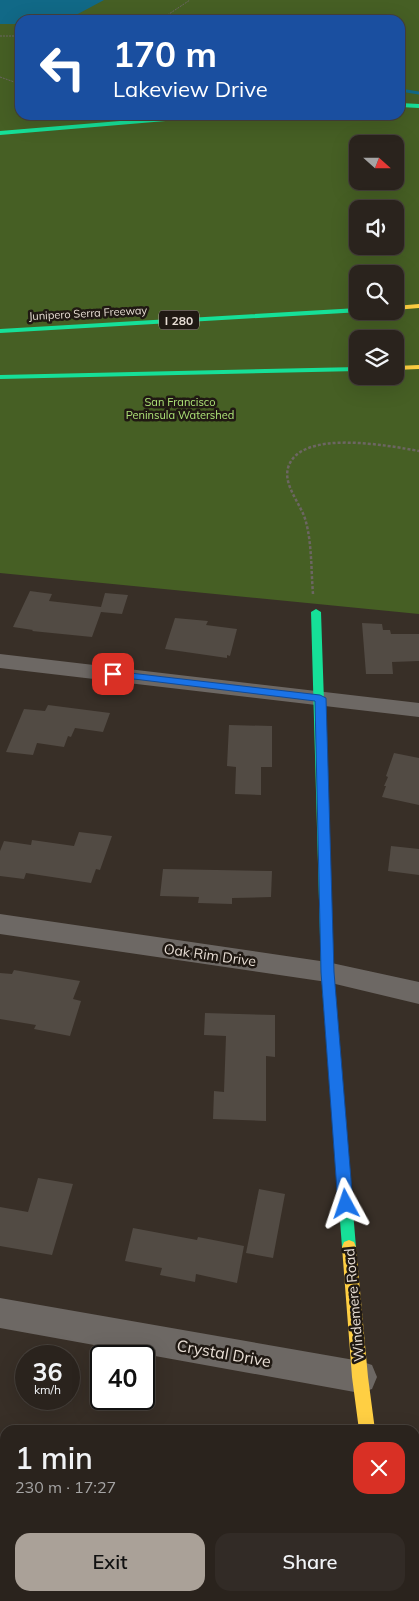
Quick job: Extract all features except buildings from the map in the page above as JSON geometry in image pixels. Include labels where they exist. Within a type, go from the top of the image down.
[{"type":"main road","points":[[405,105],[419,106]]},
{"type":"main road","points":[[0,133],[154,120]]},
{"type":"main road","points":[[404,307],[419,306]]},
{"type":"main road","name":"Junipero Serra Freeway","points":[[0,331],[349,311]]},
{"type":"main road","points":[[0,378],[349,369]]},
{"type":"main road","points":[[404,369],[419,369]]},
{"type":"main road","name":"Windemere Road","points":[[316,612],[327,972],[360,1377],[366,1425]]},
{"type":"street","points":[[0,661],[419,710]]},
{"type":"street","name":"Oak Rim Drive","points":[[0,924],[327,972],[419,994]]},
{"type":"street","name":"Crystal Drive","points":[[0,1313],[360,1377]]},
{"type":"path","points":[[168,15],[190,0]]},
{"type":"path","points":[[0,36],[15,36]]},
{"type":"path","points":[[0,77],[15,82]]},
{"type":"path","points":[[316,612],[306,522],[288,478],[288,466],[292,459],[308,448],[339,442],[364,443],[419,451]]},
{"type":"green space","name":"San Francisco Peninsula Watershed","points":[[0,0],[419,0],[419,614],[0,573]]},
{"type":"water","points":[[0,0],[104,0],[76,15],[15,15],[15,24],[0,24]]},
{"type":"waterway","points":[[405,91],[419,93]]},
{"type":"traffic: fast","points":[[405,105],[419,106]]},
{"type":"traffic: fast","points":[[0,133],[154,120]]},
{"type":"traffic: fast","points":[[0,331],[349,311]]},
{"type":"traffic: fast","points":[[0,377],[349,369]]},
{"type":"traffic: fast","points":[[316,612],[327,972],[349,1247]]},
{"type":"traffic: slow","points":[[404,307],[419,306]]},
{"type":"traffic: slow","points":[[404,368],[419,367]]},
{"type":"traffic: slow","points":[[349,1247],[360,1377],[366,1425]]},
{"type":"route","points":[[113,674],[320,698],[327,972],[346,1204]]}]
